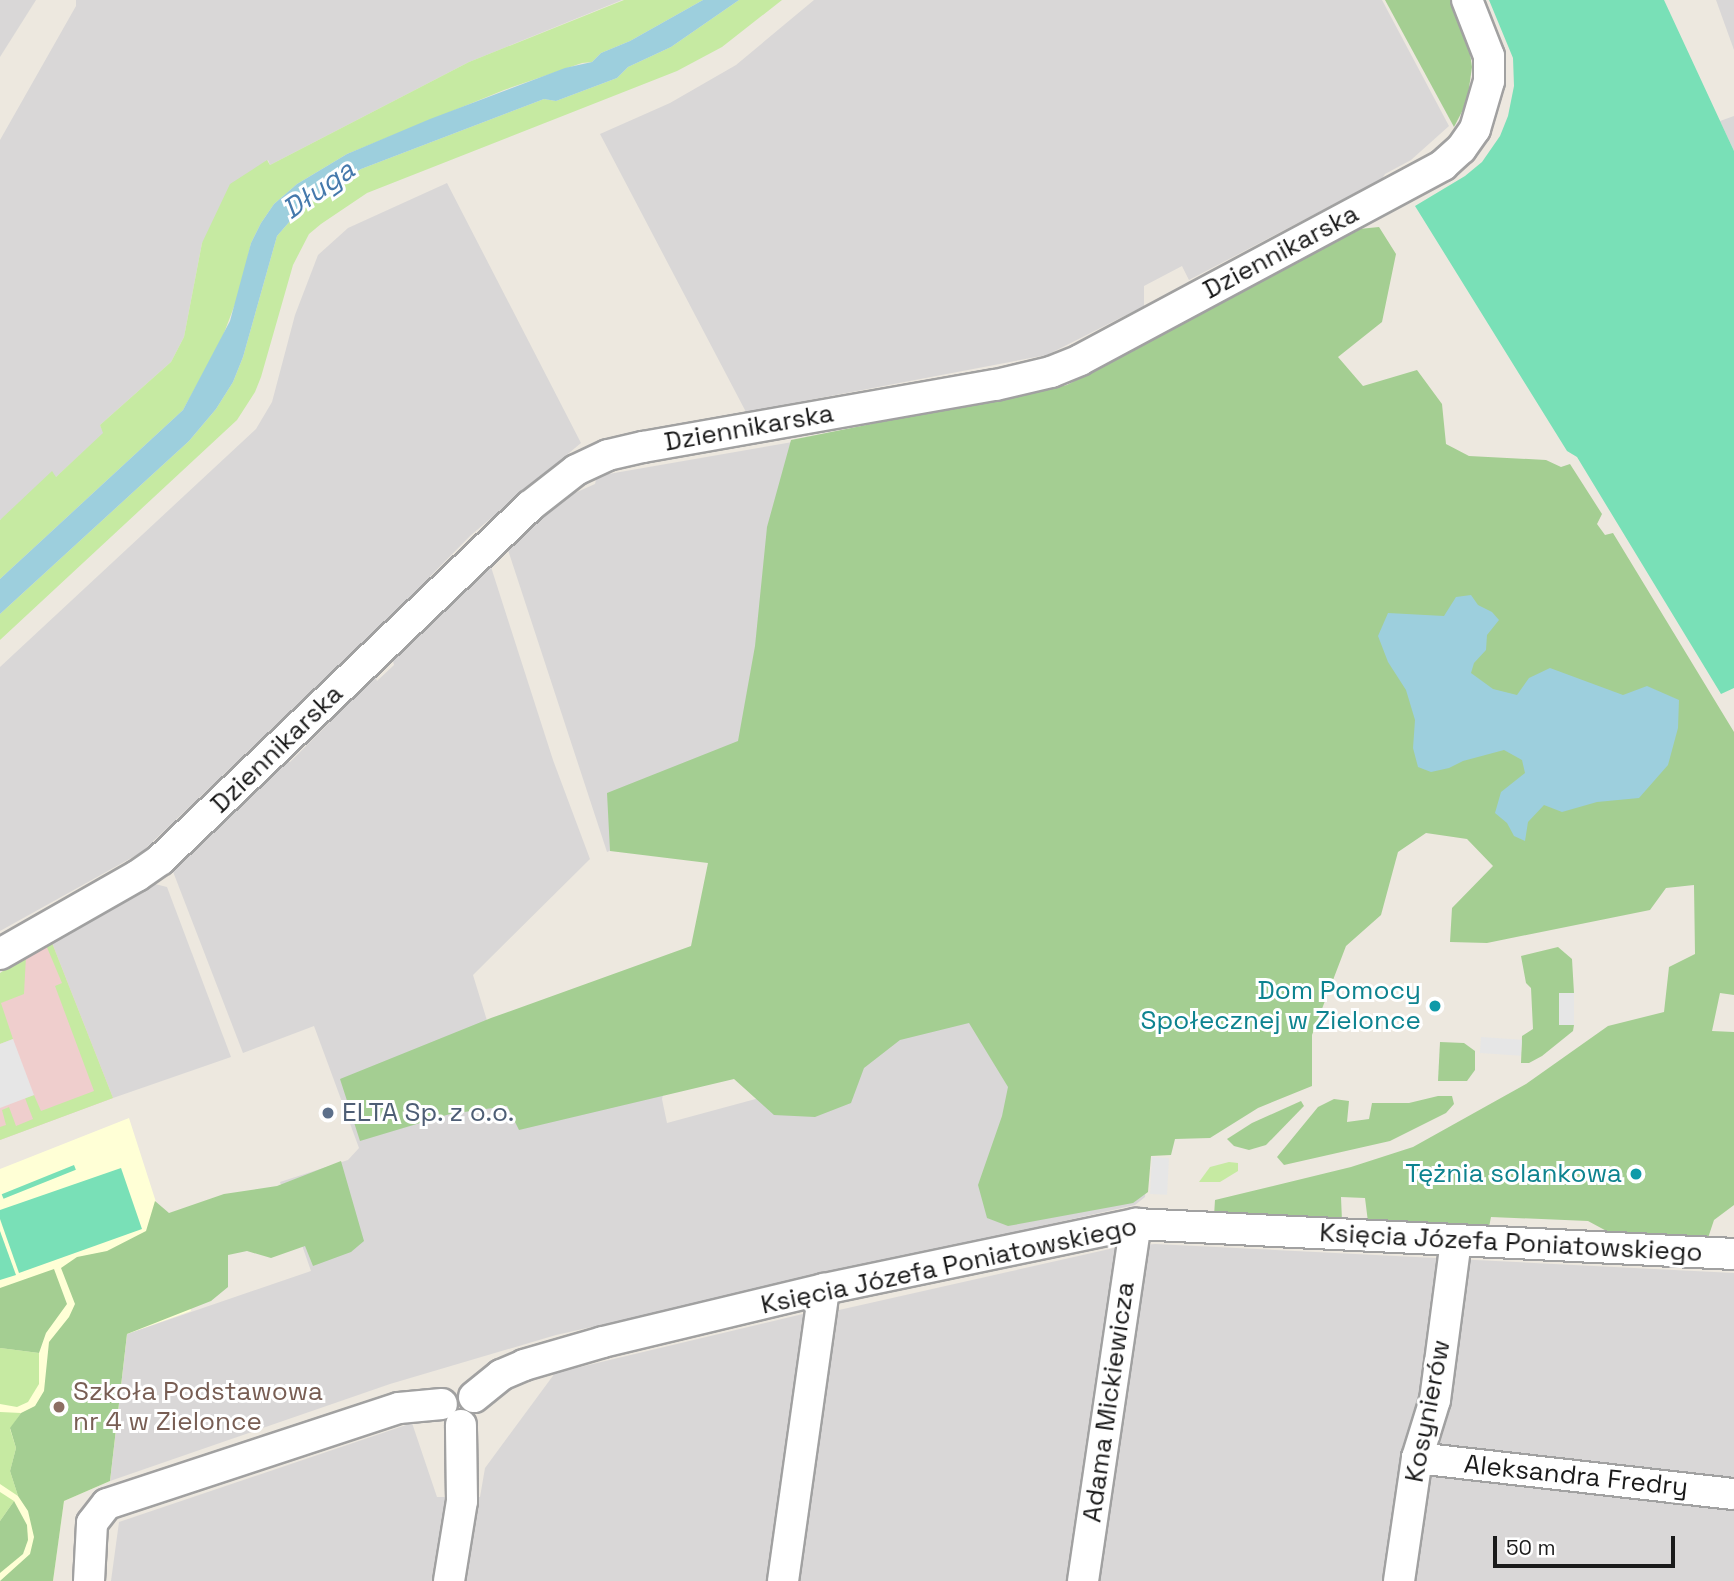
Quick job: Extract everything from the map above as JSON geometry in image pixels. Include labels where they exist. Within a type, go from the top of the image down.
[{"type":"street","name":"Dziennikarska","points":[[0,954],[137,876],[160,860],[530,506],[576,470],[608,455],[643,447],[996,385],[1051,372],[1080,360],[1443,165],[1461,149],[1475,129],[1489,81],[1489,56],[1467,0]]},
{"type":"street","name":"Księcia Józefa Poniatowskiego","points":[[452,1414],[476,1415],[474,1397],[501,1375],[543,1358],[824,1289],[1136,1224],[1734,1254]]},
{"type":"street","name":"Adama Mickiewicza","points":[[1083,1581],[1136,1224]]},
{"type":"street","name":"Kosynierów","points":[[1399,1581],[1418,1458],[1435,1400],[1456,1240]]},
{"type":"street","points":[[783,1581],[824,1289]]},
{"type":"street","points":[[89,1581],[92,1523],[107,1504],[400,1408],[452,1414],[462,1501],[449,1581]]},
{"type":"street","name":"Aleksandra Fredry","points":[[1418,1458],[1734,1494]]},
{"type":"shaded area","points":[[0,0],[36,0],[0,57]]},
{"type":"shaded area","points":[[76,0],[622,0],[469,62],[270,165],[268,160],[202,243],[184,337],[171,362],[100,425],[104,433],[6,523],[3,518],[0,520],[0,140],[76,6]]},
{"type":"shaded area","points":[[814,0],[1382,0],[1449,126],[1411,160],[1385,174],[1382,179],[1189,280],[1182,266],[1144,286],[1144,306],[1047,355],[746,412],[600,134],[670,103],[736,65]]},
{"type":"shaded area","points":[[1716,0],[1734,0],[1734,50]]},
{"type":"shaded area","points":[[1734,116],[1734,151],[1720,121]]},
{"type":"shaded area","points":[[447,183],[581,443],[471,535],[398,609],[142,852],[0,931],[0,667],[256,429],[272,402],[295,315],[318,255],[348,228]]},
{"type":"shaded area","points":[[816,438],[747,734],[701,816],[607,852],[508,550],[559,500],[595,484],[597,476]]},
{"type":"shaded area","points":[[491,567],[553,760],[590,859],[473,975],[517,1118],[670,1068],[662,1099],[667,1123],[862,1070],[833,974],[1163,1031],[1145,1197],[1135,1205],[556,1335],[390,1384],[110,1481],[127,1334],[311,1271],[280,1182],[348,1160],[359,1148],[314,1026],[243,1053],[172,869],[285,761],[290,762],[375,677],[377,681],[394,665],[393,661]]},
{"type":"shaded area","points":[[155,884],[167,887],[231,1057],[113,1098],[52,943]]},
{"type":"shaded area","points":[[52,943],[113,1098],[0,1140],[0,974],[18,960]]},
{"type":"shaded area","points":[[1559,993],[1574,993],[1574,1025],[1559,1025]]},
{"type":"shaded area","points":[[1481,1037],[1522,1040],[1521,1056],[1480,1053]]},
{"type":"shaded area","points":[[13,1039],[34,1095],[0,1108],[0,1044]]},
{"type":"shaded area","name":"Szkoła Podstawowa nr 4 w Zielonce","points":[[129,1118],[191,1311],[127,1334],[110,1481],[64,1501],[53,1581],[0,1581],[0,1169]]},
{"type":"shaded area","points":[[1152,1157],[1169,1158],[1167,1195],[1150,1194]]},
{"type":"shaded area","points":[[1155,1244],[1734,1273],[1734,1581],[111,1581],[119,1522],[412,1423],[437,1497],[480,1497],[485,1468],[555,1373],[807,1313],[839,1310],[1114,1248]]},
{"type":"green space","points":[[624,0],[703,0],[630,41],[601,53],[592,62],[504,90],[347,154],[297,184],[274,204],[251,243],[240,291],[221,341],[183,410],[0,579],[0,520],[52,471],[56,477],[103,433],[100,425],[171,362],[184,337],[202,243],[230,184],[267,160],[270,165],[469,62]]},
{"type":"green space","points":[[739,0],[782,0],[722,47],[677,71],[367,193],[309,234],[293,265],[261,377],[237,420],[0,640],[0,614],[189,441],[216,409],[233,382],[243,357],[277,236],[304,205],[361,169],[544,99],[556,101],[617,78],[628,67],[671,47]]},
{"type":"green space","points":[[1385,0],[1452,0],[1468,39],[1472,67],[1467,102],[1454,127]]},
{"type":"green space","points":[[1489,0],[1664,0],[1734,151],[1734,688],[1721,694],[1577,457],[1567,451],[1415,206],[1465,176],[1482,162],[1500,136],[1508,116],[1514,86],[1513,58]]},
{"type":"green space","points":[[1379,227],[1396,254],[1382,322],[1338,357],[1363,386],[1417,370],[1442,404],[1446,444],[1469,456],[1546,460],[1561,467],[1570,464],[1602,514],[1597,524],[1605,535],[1613,533],[1734,732],[1734,995],[1720,993],[1712,1031],[1734,1032],[1734,1205],[1714,1220],[1708,1238],[1614,1235],[1588,1221],[1491,1217],[1489,1227],[1368,1222],[1365,1198],[1341,1197],[1342,1221],[1214,1216],[1215,1200],[1351,1167],[1413,1147],[1526,1084],[1608,1026],[1664,1012],[1669,967],[1695,954],[1694,885],[1666,888],[1650,910],[1487,943],[1450,942],[1452,908],[1493,866],[1467,839],[1426,833],[1398,852],[1381,915],[1346,946],[1312,1035],[1312,1086],[1258,1108],[1210,1138],[1175,1139],[1171,1155],[1151,1156],[1148,1192],[1133,1203],[1008,1226],[987,1218],[978,1185],[1002,1116],[1008,1087],[969,1023],[900,1040],[864,1068],[851,1103],[815,1117],[774,1115],[734,1079],[519,1130],[507,1106],[450,1114],[360,1141],[340,1079],[491,1018],[691,946],[708,863],[610,851],[607,793],[738,741],[755,646],[767,527],[791,440],[1067,385],[1359,229]]},
{"type":"green space","points":[[52,943],[113,1098],[0,1140],[0,1127],[6,1125],[2,1110],[9,1107],[16,1126],[33,1119],[25,1098],[34,1095],[41,1111],[94,1091],[55,986],[62,983],[46,945]]},
{"type":"green space","points":[[1558,947],[1572,959],[1574,993],[1559,993],[1559,1024],[1574,1025],[1573,1031],[1542,1056],[1529,1063],[1521,1063],[1522,1036],[1533,1029],[1531,988],[1526,983],[1521,956]]},
{"type":"green space","points":[[26,956],[24,994],[1,1003],[13,1039],[0,1044],[0,973]]},
{"type":"green space","points":[[1440,1042],[1464,1043],[1475,1051],[1475,1070],[1467,1081],[1438,1081]]},
{"type":"green space","points":[[1438,1096],[1452,1096],[1454,1104],[1446,1113],[1390,1141],[1284,1165],[1277,1157],[1318,1107],[1334,1099],[1349,1101],[1347,1122],[1369,1119],[1372,1103],[1409,1103]]},
{"type":"green space","points":[[1301,1101],[1304,1106],[1266,1145],[1249,1150],[1234,1146],[1227,1139],[1252,1123]]},
{"type":"green space","points":[[341,1161],[364,1241],[351,1252],[313,1266],[305,1246],[271,1258],[247,1251],[228,1255],[228,1287],[211,1301],[127,1334],[110,1481],[64,1501],[53,1581],[0,1581],[30,1554],[34,1537],[28,1511],[18,1496],[10,1471],[16,1448],[10,1428],[21,1413],[35,1406],[44,1391],[49,1342],[69,1317],[75,1304],[61,1268],[77,1257],[107,1251],[146,1231],[155,1201],[169,1213],[224,1194],[277,1186]]},
{"type":"green space","points":[[1229,1162],[1238,1163],[1238,1171],[1220,1182],[1199,1182],[1210,1167]]},
{"type":"green space","points":[[74,1165],[76,1170],[4,1199],[2,1194]]},
{"type":"green space","points":[[121,1168],[142,1229],[19,1273],[0,1219],[0,1210]]},
{"type":"green space","points":[[0,1231],[16,1275],[0,1280]]},
{"type":"green space","points":[[54,1269],[67,1304],[46,1333],[39,1353],[0,1348],[0,1288]]},
{"type":"green space","points":[[0,1348],[39,1353],[39,1384],[28,1402],[17,1407],[0,1404]]},
{"type":"green space","points":[[0,1412],[21,1413],[10,1429],[16,1448],[10,1471],[18,1496],[0,1484]]},
{"type":"green space","points":[[0,1492],[14,1501],[0,1521]]},
{"type":"green space","points":[[14,1501],[27,1525],[28,1540],[23,1554],[0,1573],[0,1521]]},
{"type":"water","name":"Długa","points":[[703,0],[739,0],[671,47],[628,67],[617,78],[556,101],[544,99],[361,169],[304,205],[277,236],[243,357],[233,382],[216,409],[189,441],[0,614],[0,579],[183,410],[230,321],[251,243],[274,204],[297,184],[347,154],[565,68],[592,62],[601,53],[630,41]]},
{"type":"water","points":[[1471,595],[1478,605],[1492,612],[1499,620],[1487,635],[1486,650],[1474,663],[1471,673],[1493,689],[1517,695],[1529,678],[1550,668],[1623,695],[1647,686],[1679,700],[1678,728],[1668,765],[1639,798],[1597,802],[1562,812],[1544,805],[1528,822],[1525,841],[1514,836],[1507,823],[1495,813],[1501,792],[1525,773],[1522,760],[1504,750],[1431,772],[1418,767],[1413,748],[1415,720],[1406,690],[1388,662],[1378,636],[1388,613],[1444,616],[1456,597]]},
{"type":"place","name":"Dom Pomocy Społecznej w Zielonce","points":[[1435,1006]]},
{"type":"place","name":"ELTA Sp. z o.o.","points":[[328,1113]]},
{"type":"place","name":"Tężnia solankowa","points":[[1636,1174]]},
{"type":"place","name":"Szkoła Podstawowa nr 4 w Zielonce","points":[[59,1407]]}]
